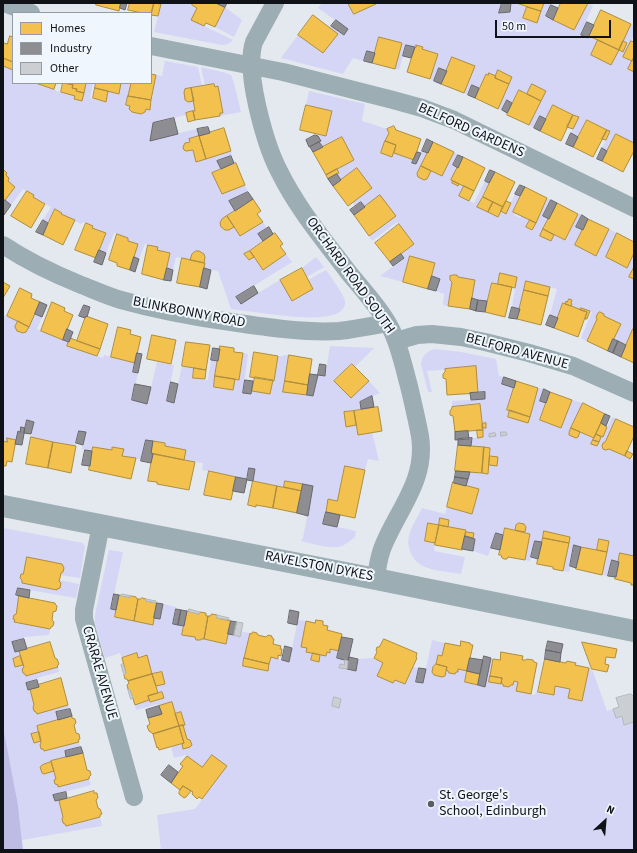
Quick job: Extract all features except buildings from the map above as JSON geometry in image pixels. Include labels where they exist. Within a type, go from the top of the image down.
[{"type":"street","points":[[4,3],[28,12]]},
{"type":"street","name":"ORCHARD ROAD SOUTH","points":[[275,3],[252,48],[253,86],[267,143],[278,170],[292,195],[306,216],[387,323],[396,341],[404,366],[420,437],[421,451],[418,474],[381,551],[376,579]]},
{"type":"street","name":"BELFORD GARDENS","points":[[152,46],[283,72],[407,103],[454,120],[634,208]]},
{"type":"street","name":"BLINKBONNY ROAD","points":[[3,245],[17,255],[46,270],[87,287],[120,300],[161,310],[254,325],[314,331],[350,330],[387,323]]},
{"type":"street","name":"BELFORD AVENUE","points":[[396,341],[416,335],[432,334],[461,337],[485,342],[559,361],[634,393]]},
{"type":"street","name":"RAVELSTON DYKES","points":[[3,506],[634,631]]},
{"type":"street","name":"CRARAE AVENUE","points":[[102,525],[84,619],[134,797]]},
{"type":"shaded area","points":[[155,3],[193,3],[192,5],[197,8],[192,20],[233,40],[228,44],[222,45],[154,32],[161,4]]},
{"type":"shaded area","points":[[322,3],[348,3],[354,14],[375,3],[502,3],[500,13],[509,12],[511,3],[517,3],[527,7],[523,18],[537,23],[544,3],[549,3],[551,5],[546,16],[574,30],[588,3],[593,6],[581,35],[588,38],[589,36],[598,40],[591,55],[611,65],[619,50],[627,43],[623,41],[631,24],[634,26],[634,35],[624,57],[632,61],[628,69],[634,72],[634,143],[616,134],[607,151],[602,148],[610,131],[587,120],[578,137],[571,133],[578,117],[553,105],[546,119],[540,116],[534,128],[529,125],[546,91],[527,94],[519,90],[512,103],[507,100],[502,110],[498,109],[512,77],[498,70],[496,76],[490,73],[488,75],[486,74],[479,88],[472,85],[468,95],[464,93],[474,66],[453,57],[447,71],[434,81],[430,79],[438,54],[422,49],[423,47],[417,45],[416,47],[406,45],[399,70],[395,69],[402,43],[379,37],[375,53],[367,51],[364,61],[353,58],[343,74],[281,58],[298,35],[323,53],[337,34],[330,28],[331,26],[344,35],[348,29],[318,8]]},
{"type":"shaded area","points":[[225,7],[242,20],[234,37],[215,27]]},
{"type":"shaded area","points":[[165,61],[198,67],[202,86],[186,89],[184,92],[185,100],[188,102],[194,101],[195,111],[186,113],[186,115],[153,123],[150,140],[197,129],[199,136],[185,143],[183,147],[186,151],[193,150],[196,162],[231,151],[232,156],[217,161],[221,169],[213,173],[221,194],[245,185],[248,192],[230,201],[235,211],[221,221],[221,227],[227,230],[234,227],[241,236],[263,222],[267,228],[258,234],[263,241],[245,254],[248,260],[254,257],[263,270],[286,254],[292,262],[236,297],[240,304],[280,280],[292,301],[313,289],[308,280],[326,270],[340,290],[344,299],[345,302],[343,309],[335,314],[325,317],[299,317],[231,309],[218,271],[204,268],[205,257],[199,251],[195,251],[191,255],[190,260],[176,257],[173,270],[167,268],[170,253],[157,250],[157,247],[145,244],[139,259],[134,257],[138,244],[128,241],[128,238],[114,233],[106,253],[99,250],[106,233],[92,228],[93,226],[83,222],[81,224],[61,214],[62,212],[55,209],[48,223],[43,220],[51,207],[33,197],[33,195],[23,189],[11,205],[5,200],[15,187],[8,181],[9,178],[6,175],[7,173],[3,169],[3,66],[12,70],[12,84],[39,84],[56,91],[75,96],[74,99],[81,101],[86,84],[93,84],[90,98],[105,102],[108,91],[118,94],[121,84],[131,84],[126,105],[130,106],[132,112],[141,114],[145,112],[146,109],[150,110],[156,75],[162,76]]},
{"type":"shaded area","points":[[201,67],[231,75],[241,112],[220,116],[220,113],[223,113],[217,86],[205,86]]},
{"type":"shaded area","points":[[309,91],[365,104],[362,121],[387,129],[389,133],[381,152],[392,157],[394,153],[414,160],[413,163],[416,164],[422,151],[428,153],[417,174],[424,180],[427,179],[431,171],[442,176],[454,152],[458,155],[453,165],[458,168],[452,183],[458,186],[459,184],[464,186],[469,201],[474,203],[485,181],[489,183],[478,207],[498,217],[501,211],[506,213],[515,194],[520,196],[513,212],[515,213],[514,215],[530,220],[526,227],[532,230],[547,198],[551,200],[543,216],[549,219],[541,236],[551,241],[554,235],[566,240],[578,214],[582,215],[576,227],[583,230],[575,245],[596,255],[609,229],[617,233],[606,257],[627,268],[634,253],[634,267],[629,277],[634,279],[634,330],[626,345],[613,339],[604,314],[597,319],[587,341],[581,338],[592,312],[581,308],[580,310],[571,306],[572,300],[569,299],[567,302],[566,301],[558,318],[550,315],[557,289],[526,281],[520,309],[512,307],[517,277],[500,273],[498,284],[491,283],[487,301],[472,298],[475,280],[453,275],[450,277],[452,282],[448,306],[443,305],[444,294],[436,291],[440,279],[432,276],[435,263],[410,256],[403,282],[380,276],[404,258],[401,254],[413,243],[397,222],[372,241],[369,236],[396,216],[365,207],[361,202],[355,206],[337,174],[339,173],[337,169],[354,160],[342,137],[323,147],[319,142],[321,141],[317,134],[326,136],[332,111],[306,105]]},
{"type":"shaded area","points":[[316,257],[324,267],[307,277],[302,268]]},
{"type":"shaded area","points":[[35,314],[42,317],[37,329],[69,342],[68,346],[103,358],[104,355],[135,363],[133,372],[138,373],[132,400],[147,404],[157,362],[174,365],[167,401],[174,402],[182,366],[194,368],[193,378],[208,380],[211,360],[218,361],[214,387],[233,390],[235,379],[239,380],[243,353],[248,354],[243,393],[251,394],[253,377],[255,377],[252,391],[270,394],[278,356],[289,355],[284,392],[313,396],[318,375],[325,376],[330,346],[374,348],[355,367],[352,364],[334,380],[351,398],[369,381],[380,393],[360,402],[361,409],[344,413],[346,427],[356,425],[358,435],[372,432],[379,461],[368,459],[365,470],[345,466],[337,501],[328,499],[323,524],[356,531],[355,537],[344,545],[338,547],[327,547],[301,541],[303,538],[313,486],[285,481],[284,487],[253,481],[255,470],[249,468],[247,479],[202,470],[203,463],[184,460],[186,450],[165,446],[165,443],[146,440],[142,460],[122,456],[123,449],[112,447],[112,450],[94,447],[92,451],[82,449],[85,432],[79,431],[75,446],[31,437],[34,422],[27,420],[25,428],[21,427],[20,432],[18,431],[16,440],[7,438],[7,442],[3,441],[3,315],[18,321],[17,331],[23,333],[26,332]]},
{"type":"shaded area","points":[[434,349],[461,352],[496,359],[499,376],[504,377],[502,384],[514,388],[507,409],[528,423],[538,388],[544,389],[540,401],[546,403],[540,420],[561,428],[572,400],[583,403],[569,435],[578,437],[580,432],[594,438],[592,444],[597,446],[612,417],[616,419],[602,446],[603,449],[609,449],[634,461],[634,556],[619,562],[612,561],[608,576],[602,575],[609,541],[600,539],[597,550],[574,545],[569,572],[563,571],[570,537],[544,532],[542,542],[535,541],[530,561],[525,560],[530,534],[525,532],[526,527],[524,524],[519,523],[516,525],[515,530],[505,528],[503,535],[496,533],[488,556],[473,551],[475,539],[473,538],[474,533],[448,527],[449,520],[440,518],[439,525],[428,523],[425,541],[435,543],[434,551],[465,557],[461,574],[425,567],[417,562],[411,554],[408,541],[411,529],[422,508],[445,514],[447,507],[472,514],[479,489],[466,486],[470,472],[488,474],[489,465],[497,466],[498,457],[490,456],[490,448],[471,446],[472,438],[483,437],[482,428],[486,423],[482,424],[480,404],[452,407],[452,401],[485,399],[485,392],[478,393],[475,367],[427,371],[432,392],[428,392],[421,364],[425,355]]},
{"type":"shaded area","points":[[3,528],[83,543],[85,546],[80,578],[60,575],[64,568],[62,564],[27,558],[23,574],[20,578],[22,583],[57,590],[59,580],[79,584],[76,598],[18,588],[16,595],[19,596],[16,614],[13,618],[15,622],[50,629],[49,635],[24,637],[24,639],[13,642],[19,651],[20,656],[13,659],[15,667],[23,665],[23,673],[26,676],[58,667],[59,672],[37,678],[37,680],[26,683],[28,690],[30,689],[34,711],[37,714],[68,705],[69,709],[56,712],[58,720],[37,726],[39,732],[31,734],[34,743],[41,741],[40,745],[44,751],[79,742],[80,747],[65,751],[66,757],[40,767],[42,773],[44,774],[54,771],[56,779],[54,781],[59,787],[89,779],[91,785],[53,795],[55,801],[59,801],[63,823],[66,826],[100,817],[102,826],[22,840],[18,805],[3,726]]},
{"type":"shaded area","points":[[109,550],[123,552],[111,609],[116,610],[115,617],[153,625],[154,618],[163,604],[176,607],[173,624],[184,626],[182,634],[195,637],[196,640],[202,639],[226,643],[228,634],[240,637],[241,632],[250,633],[243,666],[267,671],[271,657],[289,662],[298,620],[306,621],[301,647],[307,648],[306,652],[313,653],[311,660],[319,662],[320,655],[326,656],[327,652],[330,653],[330,649],[339,651],[337,658],[345,660],[344,665],[340,664],[339,668],[355,671],[358,659],[374,658],[383,663],[377,676],[393,683],[395,680],[405,684],[413,667],[419,668],[416,682],[423,683],[432,640],[445,643],[442,656],[438,655],[436,664],[433,667],[432,672],[434,675],[442,677],[445,676],[446,670],[449,673],[454,674],[458,672],[458,669],[467,671],[465,682],[485,687],[491,658],[493,659],[489,682],[501,683],[503,686],[509,687],[513,685],[514,681],[518,682],[517,691],[535,695],[536,692],[553,695],[555,686],[570,689],[568,698],[582,701],[589,668],[592,669],[607,711],[613,709],[616,718],[622,716],[624,725],[634,722],[634,850],[161,850],[157,815],[195,809],[227,766],[212,755],[202,767],[186,755],[174,758],[171,747],[182,744],[184,749],[190,747],[191,745],[190,740],[187,739],[183,725],[185,724],[181,712],[175,714],[159,706],[158,704],[136,710],[135,705],[149,700],[150,702],[164,698],[162,692],[158,693],[156,686],[165,684],[162,672],[152,674],[147,655],[138,658],[136,653],[122,658],[120,653],[105,658],[95,623],[95,615]]},
{"type":"shaded area","points":[[3,726],[18,805],[23,850],[3,850]]},
{"type":"place","name":"St. George's School, Edinburgh","points":[[431,804]]}]
